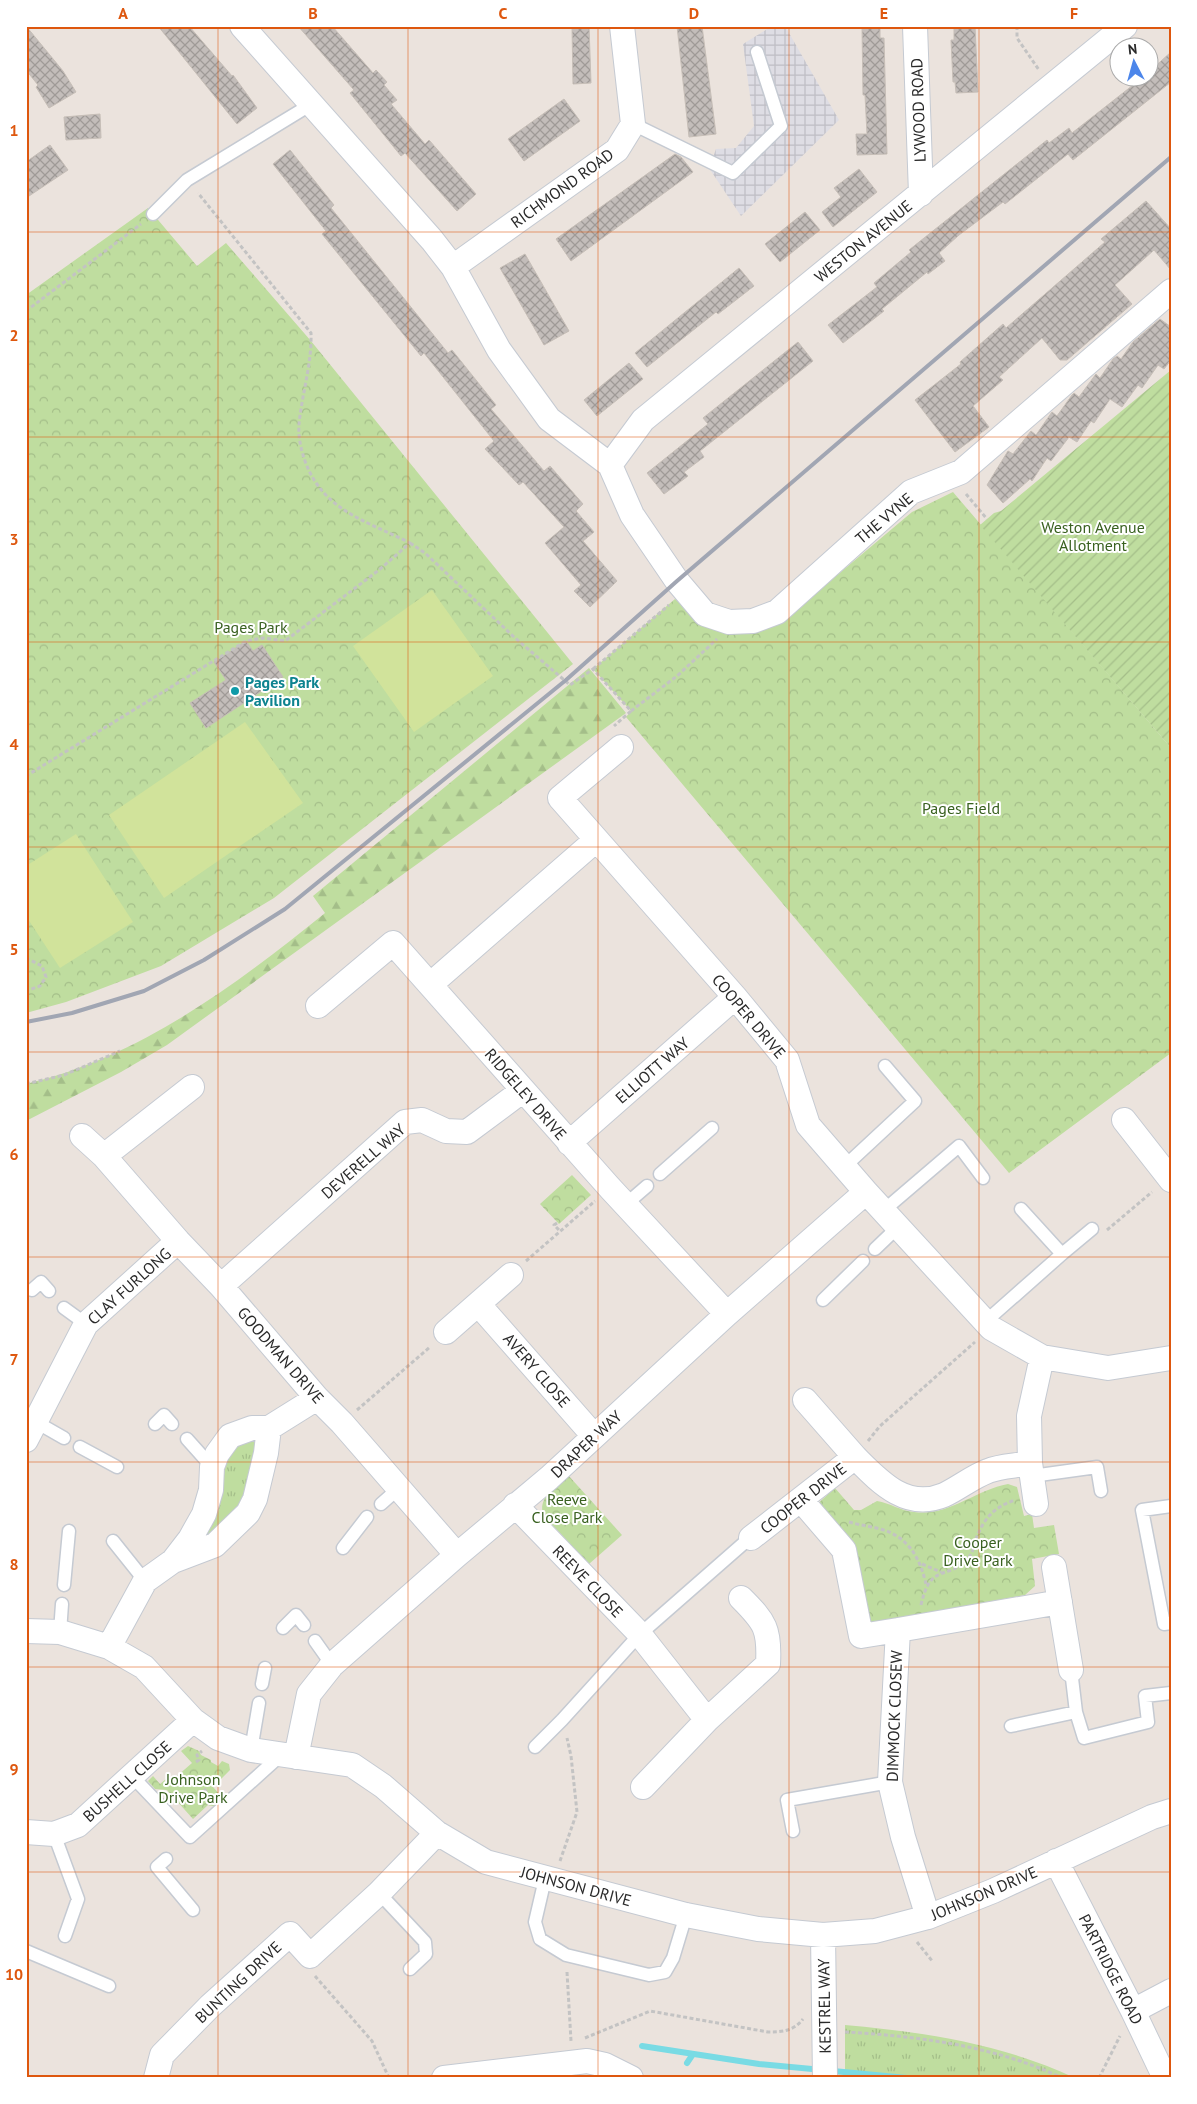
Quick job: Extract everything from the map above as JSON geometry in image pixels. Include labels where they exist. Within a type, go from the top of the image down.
[{"type":"street","points":[[242,26],[310,105],[432,240],[453,267],[499,350],[549,419],[610,465]]},
{"type":"street","points":[[622,26],[633,124]]},
{"type":"street","name":"LYWOOD ROAD","points":[[915,26],[921,194]]},
{"type":"street","name":"WESTON AVENUE","points":[[610,465],[643,420],[1125,26]]},
{"type":"street","name":"RICHMOND ROAD","points":[[453,267],[616,150],[633,124]]},
{"type":"street","name":"THE VYNE","points":[[610,465],[632,515],[677,581],[705,614],[729,622],[753,621],[776,612],[911,492],[961,472],[1171,290]]},
{"type":"street","name":"COOPER DRIVE","points":[[616,737],[560,798],[787,1060],[808,1125],[866,1192],[991,1328],[1042,1356],[1108,1368],[1171,1358]]},
{"type":"street","points":[[431,984],[596,840]]},
{"type":"street","name":"RIDGELEY DRIVE","points":[[318,1006],[393,943],[431,984],[522,1091],[727,1314]]},
{"type":"street","name":"ELLIOTT WAY","points":[[569,1143],[735,998]]},
{"type":"street","points":[[104,1156],[192,1087]]},
{"type":"street","name":"DEVERELL WAY","points":[[222,1286],[404,1122],[422,1120],[446,1131],[468,1132],[522,1091]]},
{"type":"street","points":[[1124,1120],[1171,1180]]},
{"type":"street","name":"GOODMAN DRIVE","points":[[82,1136],[104,1156],[178,1241],[222,1286],[317,1398],[342,1423],[457,1555]]},
{"type":"street","name":"DRAPER WAY","points":[[289,1755],[309,1694],[332,1665],[515,1505],[549,1478],[727,1314],[866,1192]]},
{"type":"street","name":"CLAY FURLONG","points":[[31,1431],[86,1324],[178,1241]]},
{"type":"street","points":[[446,1332],[511,1275]]},
{"type":"street","name":"AVERY CLOSE","points":[[479,1305],[594,1436]]},
{"type":"street","points":[[1033,1485],[1029,1416],[1042,1356]]},
{"type":"street","points":[[173,1561],[190,1539],[204,1514],[211,1490],[212,1467],[216,1454],[230,1436],[252,1428],[269,1428],[317,1398]]},
{"type":"street","name":"COOPER DRIVE","points":[[805,1400],[854,1457],[885,1487],[906,1497],[922,1500],[942,1495],[989,1470],[1033,1485]]},
{"type":"street","points":[[108,1647],[145,1581],[173,1561],[215,1545],[248,1513],[255,1499],[266,1453],[269,1428]]},
{"type":"street","name":"COOPER DRIVE","points":[[748,1541],[854,1457]]},
{"type":"street","name":"DIMMOCK CLOSEW","points":[[801,1500],[844,1550],[862,1636],[1060,1602]]},
{"type":"street","name":"REEVE CLOSE","points":[[515,1505],[639,1634],[707,1720]]},
{"type":"street","points":[[1054,1567],[1071,1670]]},
{"type":"street","points":[[643,1787],[707,1720],[768,1664],[769,1640],[760,1618],[741,1598]]},
{"type":"street","name":"DIMMOCK CLOSEW","points":[[898,1630],[890,1782],[903,1837],[928,1918]]},
{"type":"street","name":"JOHNSON DRIVE","points":[[26,1631],[60,1632],[108,1647],[144,1667],[193,1720],[218,1738],[251,1750],[352,1765],[383,1786],[437,1833],[486,1862],[686,1915],[758,1930],[823,1935],[875,1931],[928,1918],[993,1891],[1152,1817],[1171,1811]]},
{"type":"street","name":"BUSHELL CLOSE","points":[[26,1832],[54,1834],[78,1825],[193,1720]]},
{"type":"street","points":[[310,1956],[379,1893],[437,1833]]},
{"type":"street","name":"PARTRIDGE ROAD","points":[[1056,1861],[1136,2017],[1164,2078]]},
{"type":"street","name":"BUNTING DRIVE","points":[[156,2078],[162,2055],[210,2006],[290,1934],[310,1956]]},
{"type":"street","name":"KESTREL WAY","points":[[823,1935],[825,2078]]},
{"type":"street","points":[[1136,2017],[1171,1991]]},
{"type":"street","points":[[444,2078],[550,2071],[587,2061],[605,2065],[631,2078]]},
{"type":"lane","points":[[633,124],[733,173],[781,126],[757,52]]},
{"type":"lane","points":[[154,214],[187,180],[310,105]]},
{"type":"lane","points":[[844,1167],[915,1101],[885,1066]]},
{"type":"lane","points":[[660,1174],[712,1128]]},
{"type":"lane","points":[[875,1249],[891,1219],[959,1146],[983,1178]]},
{"type":"lane","points":[[625,1205],[647,1186]]},
{"type":"lane","points":[[1021,1208],[1062,1254]]},
{"type":"lane","points":[[985,1322],[1092,1228]]},
{"type":"lane","points":[[823,1300],[863,1261]]},
{"type":"lane","points":[[32,1290],[41,1282],[48,1291]]},
{"type":"lane","points":[[64,1308],[86,1324]]},
{"type":"lane","points":[[155,1424],[164,1416],[172,1424]]},
{"type":"lane","points":[[31,1431],[64,1438]]},
{"type":"lane","points":[[187,1439],[212,1467]]},
{"type":"lane","points":[[80,1447],[117,1467]]},
{"type":"lane","points":[[1033,1485],[1097,1467],[1101,1491]]},
{"type":"lane","points":[[381,1504],[399,1488]]},
{"type":"lane","points":[[1171,1506],[1142,1510],[1164,1624],[1171,1623]]},
{"type":"lane","points":[[343,1548],[366,1517]]},
{"type":"lane","points":[[64,1585],[68,1531]]},
{"type":"lane","points":[[112,1541],[145,1581]]},
{"type":"lane","points":[[535,1746],[562,1720],[639,1634],[748,1541]]},
{"type":"lane","points":[[60,1632],[62,1604]]},
{"type":"lane","points":[[283,1628],[296,1615],[304,1625]]},
{"type":"lane","points":[[315,1641],[332,1665]]},
{"type":"lane","points":[[262,1684],[264,1668]]},
{"type":"lane","points":[[1071,1670],[1076,1712],[1084,1738],[1148,1722],[1145,1696],[1171,1693]]},
{"type":"lane","points":[[251,1750],[259,1703]]},
{"type":"lane","points":[[1012,1726],[1076,1712]]},
{"type":"lane","points":[[132,1776],[186,1841],[289,1755]]},
{"type":"lane","points":[[794,1831],[787,1800],[890,1782]]},
{"type":"lane","points":[[54,1834],[78,1899],[65,1936]]},
{"type":"lane","points":[[166,1859],[157,1868],[193,1910]]},
{"type":"lane","points":[[549,1880],[535,1922],[540,1939],[566,1956],[650,1975],[665,1972],[673,1958],[686,1915]]},
{"type":"lane","points":[[379,1893],[424,1942],[426,1954],[410,1969]]},
{"type":"lane","points":[[26,1951],[109,1986]]},
{"type":"path","points":[[1017,26],[1017,38],[1050,87]]},
{"type":"path","points":[[187,180],[311,333],[299,426],[299,442],[310,473],[319,488],[342,510],[410,543],[425,553],[514,637],[570,685],[593,669],[675,599]]},
{"type":"path","points":[[26,311],[154,214]]},
{"type":"path","points":[[952,476],[987,519]]},
{"type":"path","points":[[26,776],[246,641],[263,638],[286,641],[379,570],[410,543]]},
{"type":"path","points":[[616,737],[631,711],[704,652],[722,634],[729,622]]},
{"type":"path","points":[[593,669],[631,711]]},
{"type":"path","points":[[26,958],[42,966],[46,977],[40,986],[26,991]]},
{"type":"path","points":[[26,1084],[64,1075],[120,1051]]},
{"type":"path","points":[[511,1275],[610,1188]]},
{"type":"path","points":[[557,1222],[554,1225],[560,1231]]},
{"type":"path","points":[[342,1423],[446,1332]]},
{"type":"path","points":[[926,1584],[941,1572],[959,1566],[969,1556],[989,1514],[1000,1506],[1014,1500],[1033,1485]]},
{"type":"path","points":[[842,1519],[882,1529],[900,1538],[921,1564],[926,1584],[921,1605],[923,1626]]},
{"type":"path","points":[[921,1564],[941,1572]]},
{"type":"path","points":[[549,1880],[577,1812],[571,1756],[562,1720]]},
{"type":"path","points":[[310,1956],[314,1974],[372,2040],[389,2078]]},
{"type":"path","points":[[566,1956],[571,2044],[650,2011],[768,2032],[782,2032],[798,2026],[806,2014],[824,2030],[911,2038],[960,2046],[1007,2058],[1062,2078]]},
{"type":"path","points":[[1099,2078],[1122,2032],[1136,2017]]},
{"type":"shaded area","points":[[772,26],[785,26],[839,120],[741,216],[709,168],[716,149],[736,148],[754,126],[743,44]]},
{"type":"green space","name":"Pages Park","points":[[148,208],[197,266],[226,243],[311,341],[573,664],[274,898],[161,966],[66,1002],[26,1013],[26,295]]},
{"type":"green space","name":"Weston Avenue Allotment","points":[[1171,370],[1171,748],[980,525],[994,513],[1001,511]]},
{"type":"green space","name":"Pages Field","points":[[953,492],[1171,748],[1171,1053],[1009,1173],[626,717],[631,711],[593,669],[675,599],[723,631],[784,620],[912,512]]},
{"type":"green space","points":[[432,590],[493,676],[414,732],[353,646]]},
{"type":"green space","points":[[589,668],[626,713],[167,1045],[121,1072],[26,1121],[26,1084],[68,1072],[108,1056],[147,1037],[221,992],[257,966],[325,913],[313,896]]},
{"type":"green space","points":[[245,722],[303,803],[164,898],[109,815]]},
{"type":"green space","points":[[76,834],[133,922],[60,968],[26,916],[26,866]]},
{"type":"green space","points":[[572,1175],[591,1195],[559,1224],[540,1204]]},
{"type":"green space","points":[[249,1437],[260,1443],[245,1499],[227,1524],[200,1543],[221,1498],[227,1453]]},
{"type":"green space","name":"Reeve Close Park","points":[[568,1475],[622,1535],[589,1564],[543,1515],[543,1503],[549,1492]]},
{"type":"green space","name":"Cooper Drive Park","points":[[1008,1484],[1017,1487],[1024,1516],[1032,1514],[1034,1528],[1054,1525],[1059,1554],[1032,1559],[1035,1586],[1025,1595],[868,1624],[814,1507],[835,1488],[854,1510],[861,1510],[877,1501],[909,1511],[938,1511],[996,1487]]},
{"type":"green space","name":"Johnson Drive Park","points":[[188,1746],[199,1751],[201,1755],[218,1766],[222,1761],[229,1764],[230,1770],[213,1787],[223,1798],[217,1807],[208,1805],[193,1819],[167,1790],[155,1789],[148,1781],[153,1776],[160,1784],[166,1779],[169,1783],[192,1763],[181,1751]]},
{"type":"green space","points":[[845,2025],[904,2031],[963,2041],[1020,2056],[1075,2078],[845,2078]]},
{"type":"building","points":[[26,26],[63,71],[76,92],[49,108],[36,87],[38,85],[26,70]]},
{"type":"building","points":[[158,26],[189,26],[233,75],[257,108],[237,124]]},
{"type":"building","points":[[298,26],[332,26],[373,73],[376,70],[387,82],[384,85],[397,100],[391,104],[425,144],[429,140],[476,194],[457,211],[405,153],[401,156],[350,93],[354,90]]},
{"type":"building","points":[[572,26],[589,26],[591,83],[573,84]]},
{"type":"building","points":[[677,26],[702,26],[716,134],[689,137]]},
{"type":"building","points":[[862,26],[880,26],[880,38],[884,38],[887,154],[857,155],[856,134],[867,134],[865,95],[863,95]]},
{"type":"building","points":[[954,26],[975,26],[978,92],[956,93],[955,82],[953,82],[951,40],[954,40]]},
{"type":"building","points":[[1171,52],[1171,82],[1073,160],[1068,154],[1005,204],[1003,202],[959,235],[939,253],[945,261],[928,274],[927,272],[882,309],[884,311],[843,343],[828,325],[877,287],[874,283],[911,252],[909,250],[1047,140],[1049,143],[1069,128],[1072,133],[1129,88],[1160,88],[1160,62]]},
{"type":"building","points":[[564,99],[580,121],[524,161],[508,139]]},
{"type":"building","points":[[100,114],[101,138],[66,140],[64,117]]},
{"type":"building","points":[[50,145],[68,170],[26,198],[26,162]]},
{"type":"building","points":[[290,150],[334,205],[331,208],[448,353],[452,350],[496,405],[491,409],[544,471],[550,466],[583,504],[576,511],[594,532],[583,541],[617,581],[590,607],[574,591],[581,585],[545,543],[564,527],[523,482],[519,485],[485,449],[494,441],[424,353],[421,356],[322,234],[326,231],[273,164]]},
{"type":"building","points":[[675,154],[681,157],[693,172],[571,261],[556,239]]},
{"type":"building","points":[[859,169],[877,192],[833,227],[822,212],[841,197],[834,188]]},
{"type":"building","points":[[1146,201],[1171,229],[1171,270],[1154,250],[1115,285],[1132,304],[1067,360],[1060,360],[1042,338],[999,377],[1003,380],[973,406],[989,427],[955,452],[915,400],[961,364],[960,362],[1003,324],[1006,328],[1105,242],[1101,239]]},
{"type":"building","points":[[805,212],[820,230],[780,262],[765,244]]},
{"type":"building","points":[[525,254],[569,331],[544,345],[500,268]]},
{"type":"building","points":[[739,268],[754,286],[718,314],[716,312],[647,367],[635,353]]},
{"type":"building","points":[[1160,319],[1171,327],[1171,360],[1164,369],[1158,365],[1142,388],[1138,385],[1122,407],[1110,399],[1094,423],[1091,421],[1077,442],[1069,437],[1051,461],[1047,458],[1032,481],[1030,479],[1003,503],[987,485],[1008,451],[1013,454],[1031,431],[1036,435],[1052,412],[1057,416],[1074,393],[1079,397],[1096,374],[1100,378],[1113,359],[1117,356],[1121,359],[1133,342]]},
{"type":"building","points":[[798,342],[813,361],[700,451],[704,457],[684,472],[688,476],[664,494],[647,473],[708,424],[703,418]]},
{"type":"building","points":[[629,363],[643,379],[597,416],[584,400]]},
{"type":"building","name":"Pages Park Pavilion","points":[[246,641],[253,651],[262,645],[283,677],[206,728],[190,703],[226,680],[214,662]]},
{"type":"waterway","points":[[642,2046],[759,2064],[907,2078]]},
{"type":"waterway","points":[[687,2063],[693,2054]]},
{"type":"railway","points":[[26,1022],[72,1013],[144,991],[204,960],[285,909],[566,680],[677,581],[1171,157]]},
{"type":"place","name":"Pages Park Pavilion","points":[[235,691]]}]
